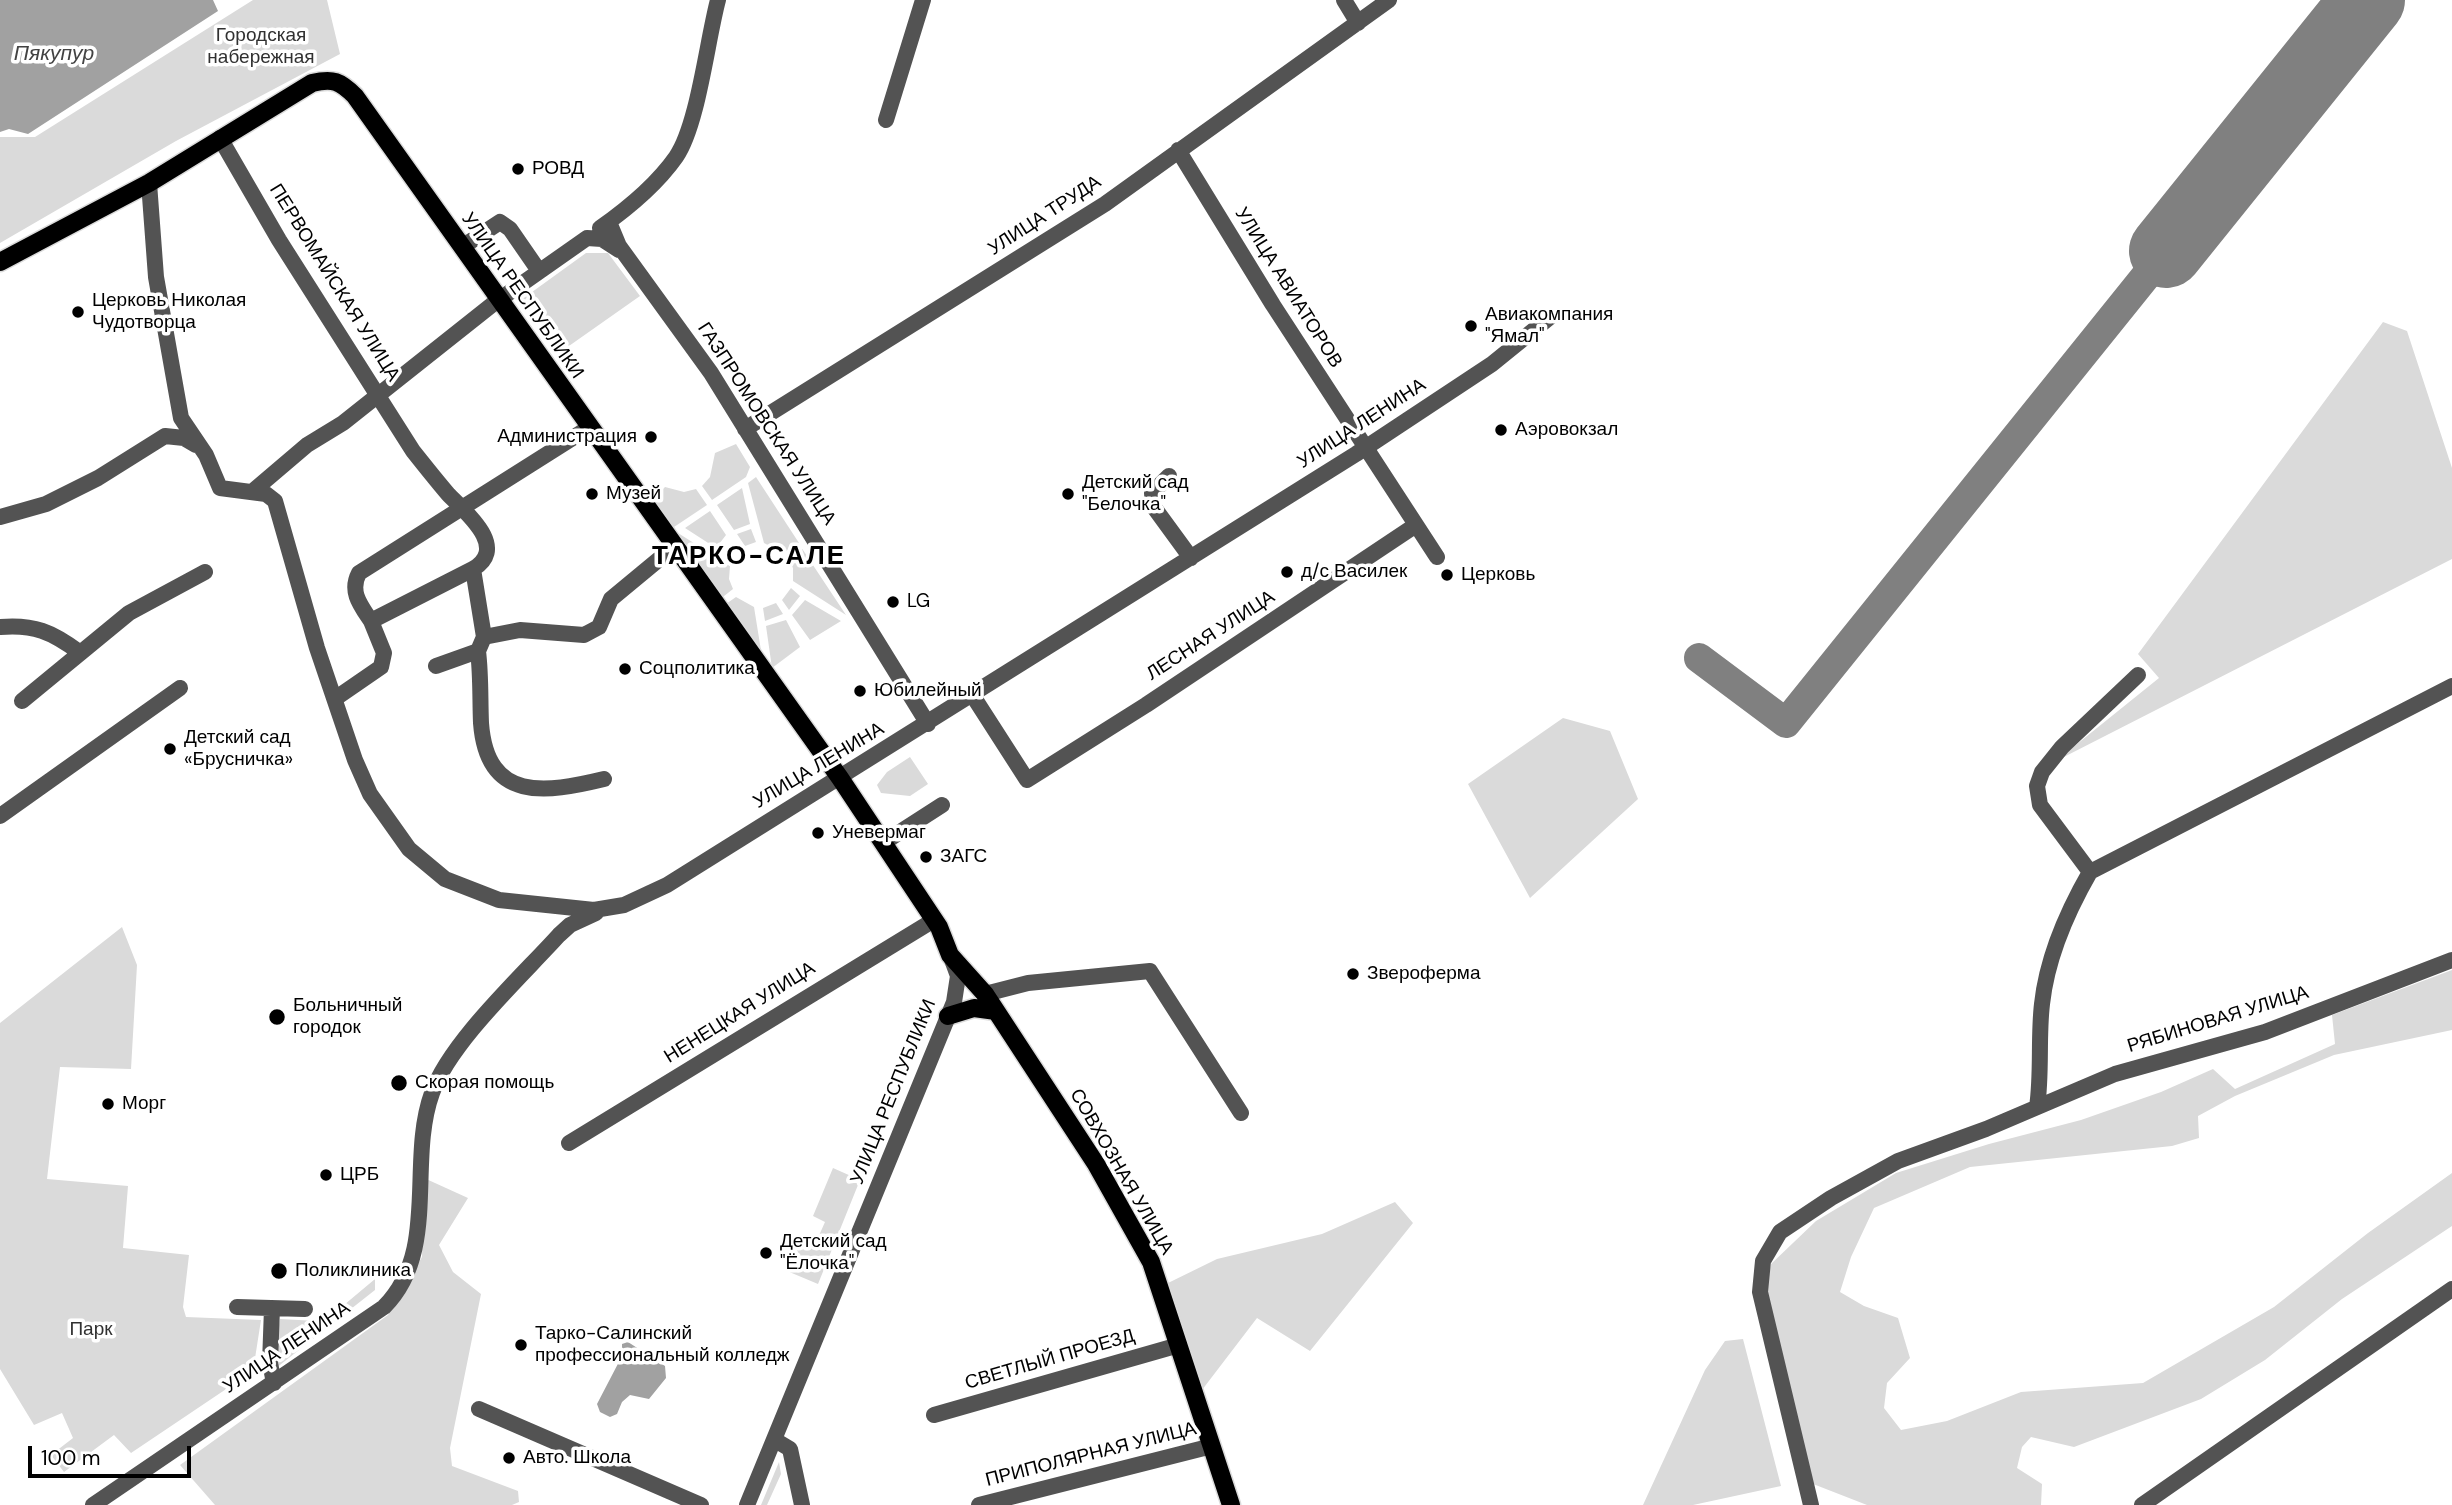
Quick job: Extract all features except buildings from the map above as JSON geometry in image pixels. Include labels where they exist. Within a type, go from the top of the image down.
[{"type":"main road","name":"УЛИЦА РЕСПУБЛИКИ","points":[[220,138],[312,83],[329,79],[342,83],[355,96],[840,778],[934,920],[950,955]]},
{"type":"main road","points":[[0,262],[149,183],[220,138]]},
{"type":"main road","name":"СОВХОЗНАЯ УЛИЦА","points":[[950,955],[985,994],[1096,1164],[1151,1262],[1231,1505]]},
{"type":"main road","points":[[948,1016],[974,1008],[996,1011]]},
{"type":"street","points":[[149,183],[156,277],[181,418],[206,455],[220,488],[234,492],[253,491],[307,445],[343,423],[499,300],[608,222],[676,157],[689,129],[718,0]]},
{"type":"street","points":[[886,120],[922,0]]},
{"type":"street","points":[[1344,0],[1358,23]]},
{"type":"street","name":"УЛИЦА ТРУДА","points":[[745,429],[1049,241],[1389,0]]},
{"type":"street","name":"ПЕРВОМАЙСКАЯ УЛИЦА","points":[[220,138],[279,240],[413,451],[461,508],[472,515],[484,537],[484,557],[473,569]]},
{"type":"street","name":"УЛИЦА АВИАТОРОВ","points":[[1178,150],[1364,448],[1437,557]]},
{"type":"street","points":[[462,247],[500,222],[510,229],[539,271]]},
{"type":"street","name":"ГАЗПРОМОВСКАЯ УЛИЦА","points":[[608,222],[624,253],[711,373],[928,724]]},
{"type":"street","points":[[586,238],[602,239],[624,253]]},
{"type":"street","name":"УЛИЦА ЛЕНИНА","points":[[93,1505],[384,1307],[398,1292],[412,1262],[428,1113],[441,1071],[474,1029],[570,925],[667,885],[928,724],[1364,448],[1492,364],[1550,317]]},
{"type":"street","points":[[0,517],[57,499],[98,478],[176,429],[181,418]]},
{"type":"street","points":[[336,698],[381,667],[384,653],[371,621],[358,602],[355,582],[359,573],[590,427]]},
{"type":"street","points":[[166,436],[184,438],[198,446]]},
{"type":"street","points":[[1169,475],[1152,493],[1153,506],[1191,558]]},
{"type":"street","name":"УЛИЦА ЛЕНИНА","points":[[253,491],[265,494],[275,501],[317,648],[355,760],[370,794],[409,849],[445,879],[499,900],[555,907],[605,909]]},
{"type":"street","name":"ЛЕСНАЯ УЛИЦА","points":[[973,696],[1027,780],[1146,705],[1416,525]]},
{"type":"street","points":[[436,666],[481,644],[520,630],[584,635],[599,627],[611,600],[675,546]]},
{"type":"street","points":[[371,621],[473,569],[481,644],[481,724],[488,751],[498,771],[521,788],[551,790],[604,779]]},
{"type":"street","points":[[22,701],[129,613],[205,572]]},
{"type":"street","points":[[0,627],[16,626],[52,632],[79,652]]},
{"type":"street","points":[[2090,872],[2040,805],[2037,786],[2042,772],[2062,747],[2138,675]]},
{"type":"street","points":[[2037,1107],[2042,1003],[2049,970],[2061,932],[2090,872],[2452,686]]},
{"type":"street","points":[[0,816],[180,688]]},
{"type":"street","points":[[883,843],[942,805]]},
{"type":"street","points":[[555,907],[560,921],[559,935]]},
{"type":"street","name":"НЕНЕЦКАЯ УЛИЦА","points":[[569,1143],[934,920]]},
{"type":"street","name":"УЛИЦА РЕСПУБЛИКИ","points":[[747,1505],[948,1016],[958,976],[950,955]]},
{"type":"street","name":"РЯБИНОВАЯ УЛИЦА","points":[[1811,1505],[1760,1292],[1763,1261],[1780,1231],[1831,1198],[1898,1161],[2115,1074],[2265,1032],[2452,960]]},
{"type":"street","points":[[985,994],[1028,984],[1150,971],[1241,1113]]},
{"type":"street","points":[[2142,1505],[2452,1289]]},
{"type":"street","points":[[237,1307],[305,1309]]},
{"type":"street","points":[[272,1308],[270,1363],[274,1382]]},
{"type":"street","name":"СВЕТЛЫЙ ПРОЕЗД","points":[[934,1415],[1179,1345]]},
{"type":"street","points":[[479,1409],[701,1505]]},
{"type":"street","points":[[775,1440],[790,1449],[802,1505]]},
{"type":"street","name":"ПРИПОЛЯРНАЯ УЛИЦА","points":[[979,1505],[1212,1446]]},
{"type":"green space","name":"Городская набережная","points":[[253,0],[327,0],[340,54],[176,141],[0,243],[0,137],[35,137]]},
{"type":"green space","points":[[586,253],[608,253],[640,296],[559,353],[521,300]]},
{"type":"green space","points":[[2383,322],[2407,331],[2452,468],[2452,559],[2056,761],[2159,678],[2138,654]]},
{"type":"green space","points":[[736,444],[750,467],[746,477],[712,500],[702,486],[710,477],[715,453]]},
{"type":"green space","points":[[756,477],[799,543],[783,553],[764,543],[748,483]]},
{"type":"green space","points":[[665,487],[684,492],[696,489],[707,505],[674,527],[665,526],[650,503]]},
{"type":"green space","points":[[742,488],[750,524],[734,530],[717,505]]},
{"type":"green space","points":[[710,511],[726,535],[716,548],[685,528]]},
{"type":"green space","points":[[751,529],[756,542],[745,546],[737,534]]},
{"type":"green space","points":[[678,533],[730,566],[729,579],[733,589],[719,600],[674,536]]},
{"type":"green space","points":[[803,549],[846,615],[793,581],[793,568],[789,560]]},
{"type":"green space","points":[[791,588],[800,596],[789,610],[782,600]]},
{"type":"green space","points":[[736,597],[754,607],[763,663],[723,606]]},
{"type":"green space","points":[[805,600],[841,621],[810,640],[792,615]]},
{"type":"green space","points":[[776,603],[783,614],[765,621],[763,608]]},
{"type":"green space","points":[[786,620],[800,647],[772,668],[766,626]]},
{"type":"green space","points":[[1563,718],[1610,731],[1638,799],[1530,898],[1468,784]]},
{"type":"green space","points":[[910,757],[928,784],[910,796],[881,793],[877,785],[887,772]]},
{"type":"green space","name":"Парк","points":[[122,927],[137,965],[131,1069],[60,1067],[47,1179],[128,1186],[123,1248],[189,1255],[183,1307],[186,1317],[261,1320],[253,1371],[131,1453],[114,1435],[64,1472],[51,1455],[73,1438],[62,1413],[34,1425],[0,1369],[0,1023]]},
{"type":"green space","points":[[2452,970],[2452,1030],[2334,1055],[2235,1096],[2198,1116],[2199,1138],[2172,1146],[1970,1167],[1874,1208],[1851,1257],[1840,1292],[1864,1306],[1898,1318],[1910,1358],[1887,1383],[1884,1408],[1901,1430],[1947,1421],[2021,1392],[2143,1383],[2274,1307],[2368,1233],[2452,1173],[2452,1226],[2342,1299],[2265,1360],[2201,1399],[2074,1447],[2031,1437],[2022,1447],[2017,1468],[2042,1484],[2041,1505],[1867,1505],[1808,1482],[1763,1297],[1771,1264],[1816,1221],[1896,1173],[1989,1144],[2081,1120],[2161,1092],[2213,1069],[2235,1089],[2335,1044],[2332,1015]]},
{"type":"green space","points":[[833,1168],[860,1180],[818,1284],[787,1271],[804,1235],[817,1240],[825,1222],[813,1216]]},
{"type":"green space","points":[[424,1178],[468,1198],[439,1245],[453,1272],[481,1294],[450,1448],[452,1466],[518,1491],[519,1502],[512,1505],[215,1505],[180,1465],[388,1315],[422,1257]]},
{"type":"green space","points":[[1395,1202],[1413,1223],[1310,1351],[1257,1318],[1202,1390],[1166,1284],[1217,1259],[1322,1234]]},
{"type":"green space","points":[[375,1279],[375,1290],[271,1372],[280,1319],[317,1321],[338,1310]]},
{"type":"green space","points":[[1743,1339],[1781,1486],[1693,1505],[1643,1505],[1705,1370],[1725,1341]]},
{"type":"green space","points":[[779,1462],[781,1474],[767,1505],[761,1505]]},
{"type":"water","name":"Пякупур","points":[[0,0],[213,0],[218,11],[28,134],[9,129],[0,132]]},
{"type":"water","points":[[628,1342],[665,1366],[666,1378],[649,1399],[630,1395],[622,1402],[617,1414],[610,1417],[600,1412],[597,1404],[622,1356],[622,1344]]},
{"type":"taxiway","points":[[1699,658],[1786,723],[2166,251]]},
{"type":"runway","points":[[2166,251],[2368,0]]},
{"type":"place","name":"РОВД","points":[[518,169]]},
{"type":"place","name":"Церковь Николая Чудотворца","points":[[78,312]]},
{"type":"place","name":"Авиакомпания \"Ямал\"","points":[[1471,326]]},
{"type":"place","name":"Аэровокзал","points":[[1501,430]]},
{"type":"place","name":"Администрация","points":[[651,437]]},
{"type":"place","name":"Музей","points":[[592,494]]},
{"type":"place","name":"Детский сад \"Белочка\"","points":[[1068,494]]},
{"type":"place","name":"д/с Василек","points":[[1287,572]]},
{"type":"place","name":"Церковь","points":[[1447,575]]},
{"type":"place","name":"LG","points":[[893,602]]},
{"type":"place","name":"Соцполитика","points":[[625,669]]},
{"type":"place","name":"Юбилейный","points":[[860,691]]},
{"type":"place","name":"Детский сад «Брусничка»","points":[[170,749]]},
{"type":"place","name":"Уневермаг","points":[[818,833]]},
{"type":"place","name":"ЗАГС","points":[[926,857]]},
{"type":"place","name":"Звероферма","points":[[1353,974]]},
{"type":"place","name":"Больничный городок","points":[[277,1017]]},
{"type":"place","name":"Скорая помощь","points":[[399,1083]]},
{"type":"place","name":"Морг","points":[[108,1104]]},
{"type":"place","name":"ЦРБ","points":[[326,1175]]},
{"type":"place","name":"Детский сад \"Ёлочка\"","points":[[766,1253]]},
{"type":"place","name":"Поликлиника","points":[[279,1271]]},
{"type":"place","name":"Тарко-Салинский профессиональный колледж","points":[[521,1345]]},
{"type":"place","name":"Авто. Школа","points":[[509,1458]]},
{"type":"district","name":"ТАРКО-САЛЕ","points":[[749,557]]}]
